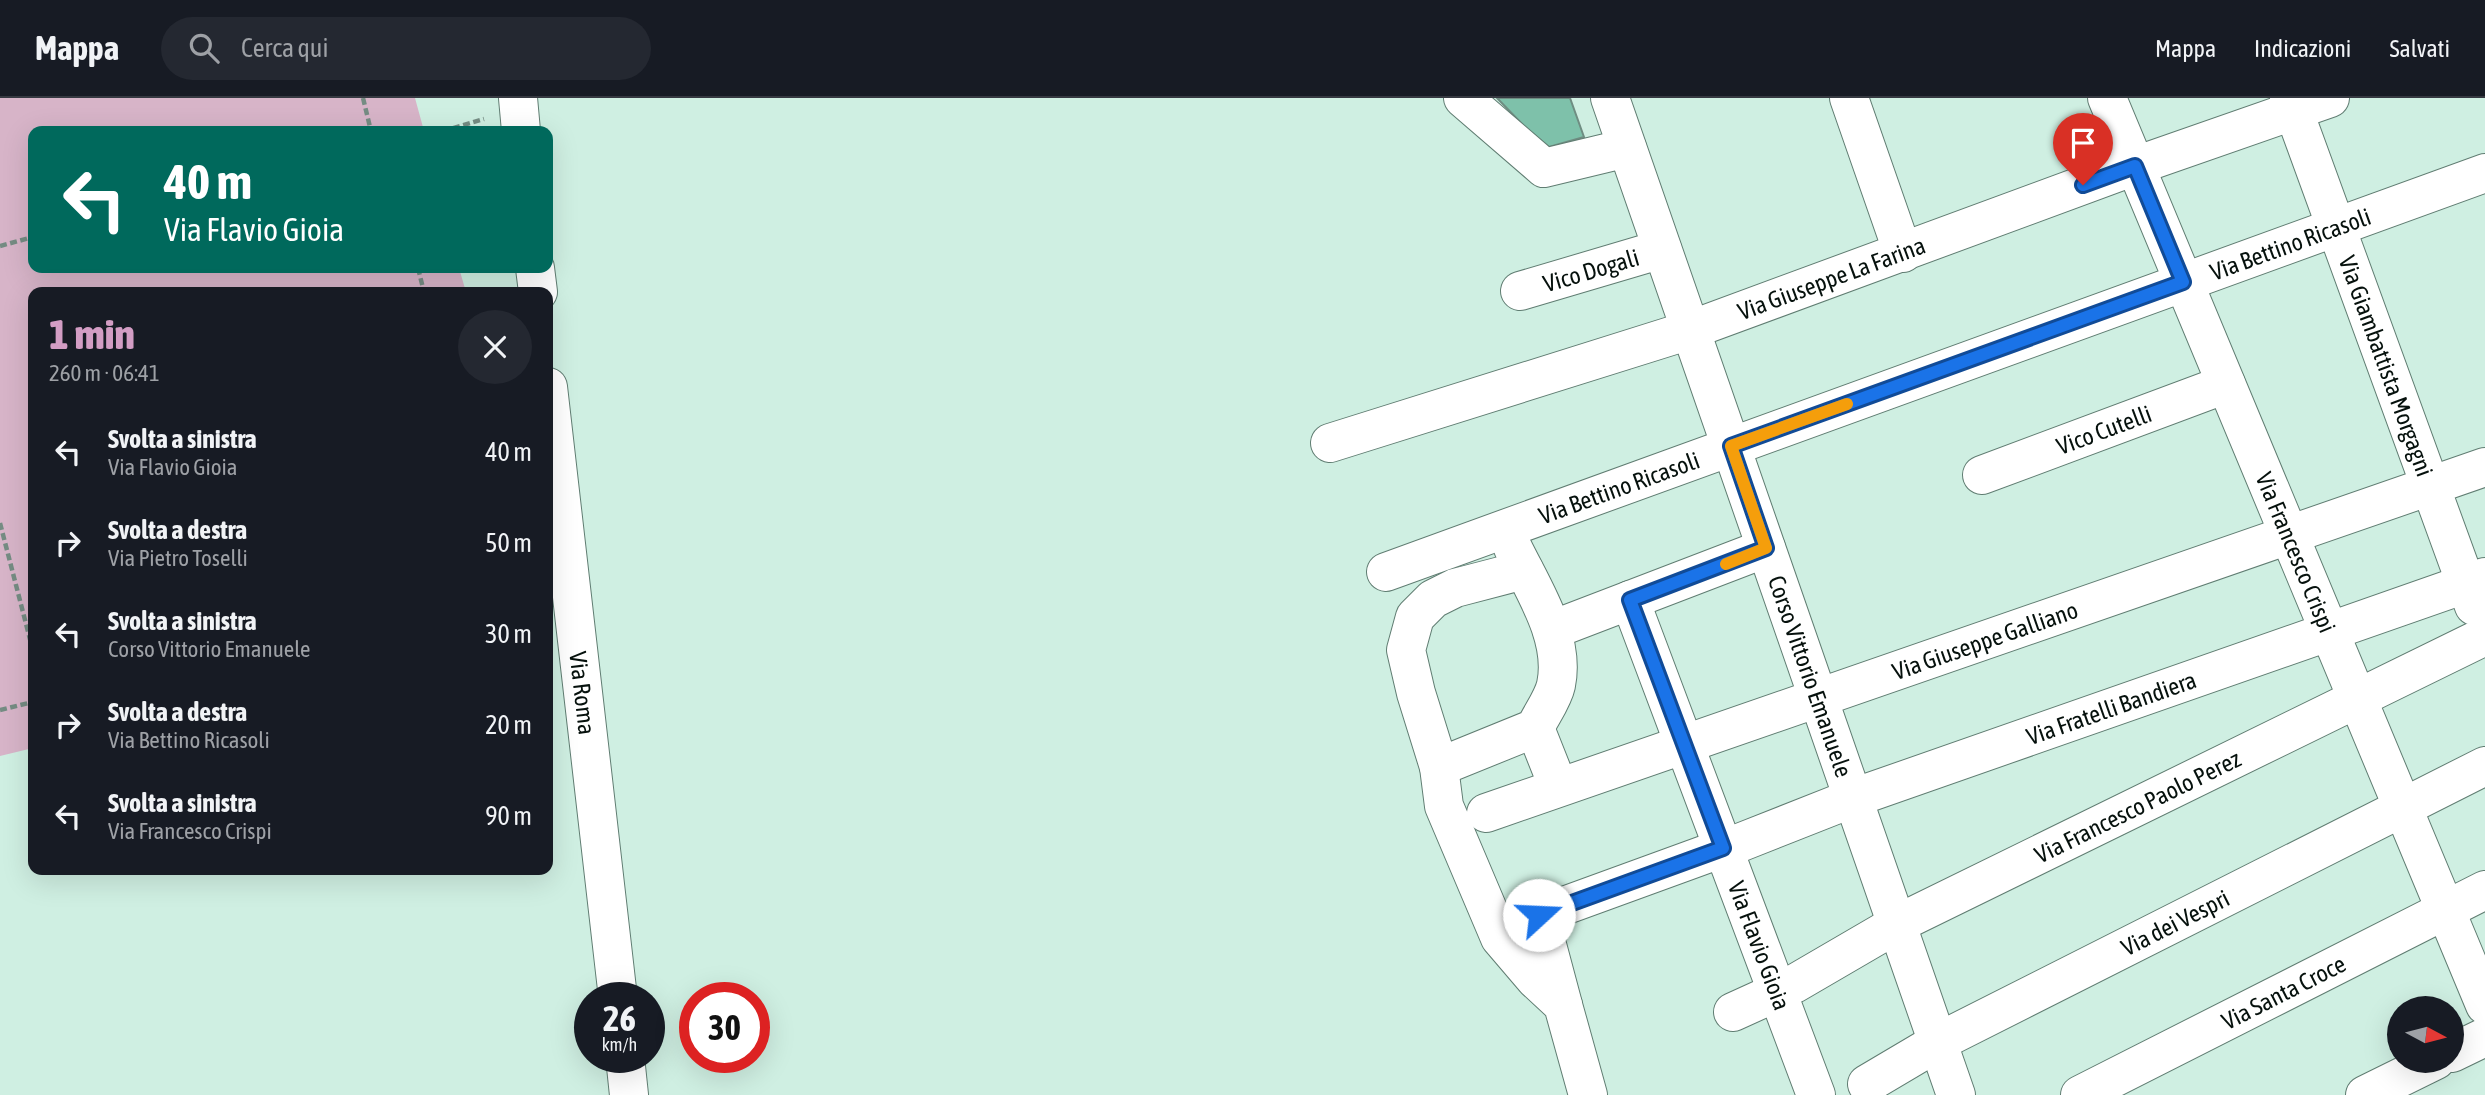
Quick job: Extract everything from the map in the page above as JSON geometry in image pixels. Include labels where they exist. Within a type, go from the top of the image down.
[{"type":"street","points":[[518,98],[521,126]]},
{"type":"street","points":[[1463,98],[1544,168],[1627,148]]},
{"type":"street","name":"Corso Vittorio Emanuele","points":[[1610,98],[1956,1095]]},
{"type":"street","points":[[1849,98],[1903,253]]},
{"type":"street","name":"Via Francesco Crispi","points":[[2107,98],[2485,1006]]},
{"type":"street","name":"Via Giuseppe La Farina","points":[[1330,443],[1690,330],[1903,253],[2292,105],[2330,98]]},
{"type":"street","name":"Via Giambattista Morgagni","points":[[2292,105],[2431,486],[2476,580],[2485,636]]},
{"type":"street","name":"Via Bettino Ricasoli","points":[[1387,572],[2485,173]]},
{"type":"street","name":"Vico Dogali","points":[[1520,291],[1662,249]]},
{"type":"street","name":"Vico Cutelli","points":[[1982,475],[2226,384]]},
{"type":"street","name":"Via Roma","points":[[553,431],[616,982]]},
{"type":"street","name":"Via Giuseppe Galliano","points":[[1486,813],[2485,467]]},
{"type":"street","points":[[1439,767],[1535,728],[1556,688],[1559,663],[1552,629],[1505,530]]},
{"type":"street","points":[[1552,629],[1766,548]]},
{"type":"street","points":[[1524,570],[1455,588],[1433,599],[1415,617],[1406,650],[1439,767],[1444,806],[1500,938],[1535,979],[1563,1005],[1588,1095]]},
{"type":"street","name":"Via Fratelli Bandiera","points":[[1563,1005],[1539,915],[1731,846],[1853,798],[2476,580]]},
{"type":"street","name":"Via Flavio Gioia","points":[[1630,600],[1684,743],[1731,846],[1786,988],[1816,1095]]},
{"type":"street","name":"Via Francesco Paolo Perez","points":[[1733,1012],[1786,988],[1897,924],[2485,636]]},
{"type":"street","points":[[1535,728],[1558,786]]},
{"type":"street","name":"Via dei Vespri","points":[[1867,1084],[1938,1042],[2485,766]]},
{"type":"street","name":"Via Santa Croce","points":[[2080,1095],[2485,890]]},
{"type":"street","points":[[2464,1047],[2485,1037]]},
{"type":"street","points":[[627,1073],[629,1095]]},
{"type":"street","points":[[2365,1095],[2410,1073]]},
{"type":"path","points":[[363,98],[370,126]]},
{"type":"path","points":[[0,246],[28,238]]},
{"type":"path","points":[[0,523],[28,632]]},
{"type":"path","points":[[0,710],[28,703]]},
{"type":"shaded area","points":[[0,98],[415,98],[423,126],[28,126],[28,273],[460,273],[465,287],[28,287],[28,749],[0,756]]},
{"type":"building","points":[[1497,98],[1570,98],[1584,137],[1549,147]]},
{"type":"slow traffic","points":[[1726,564],[1766,548],[1731,446],[1847,404]]},
{"type":"route","points":[[1539,915],[1723,848],[1630,600],[1766,548],[1731,446],[2183,282],[2135,166],[2083,185]]}]
